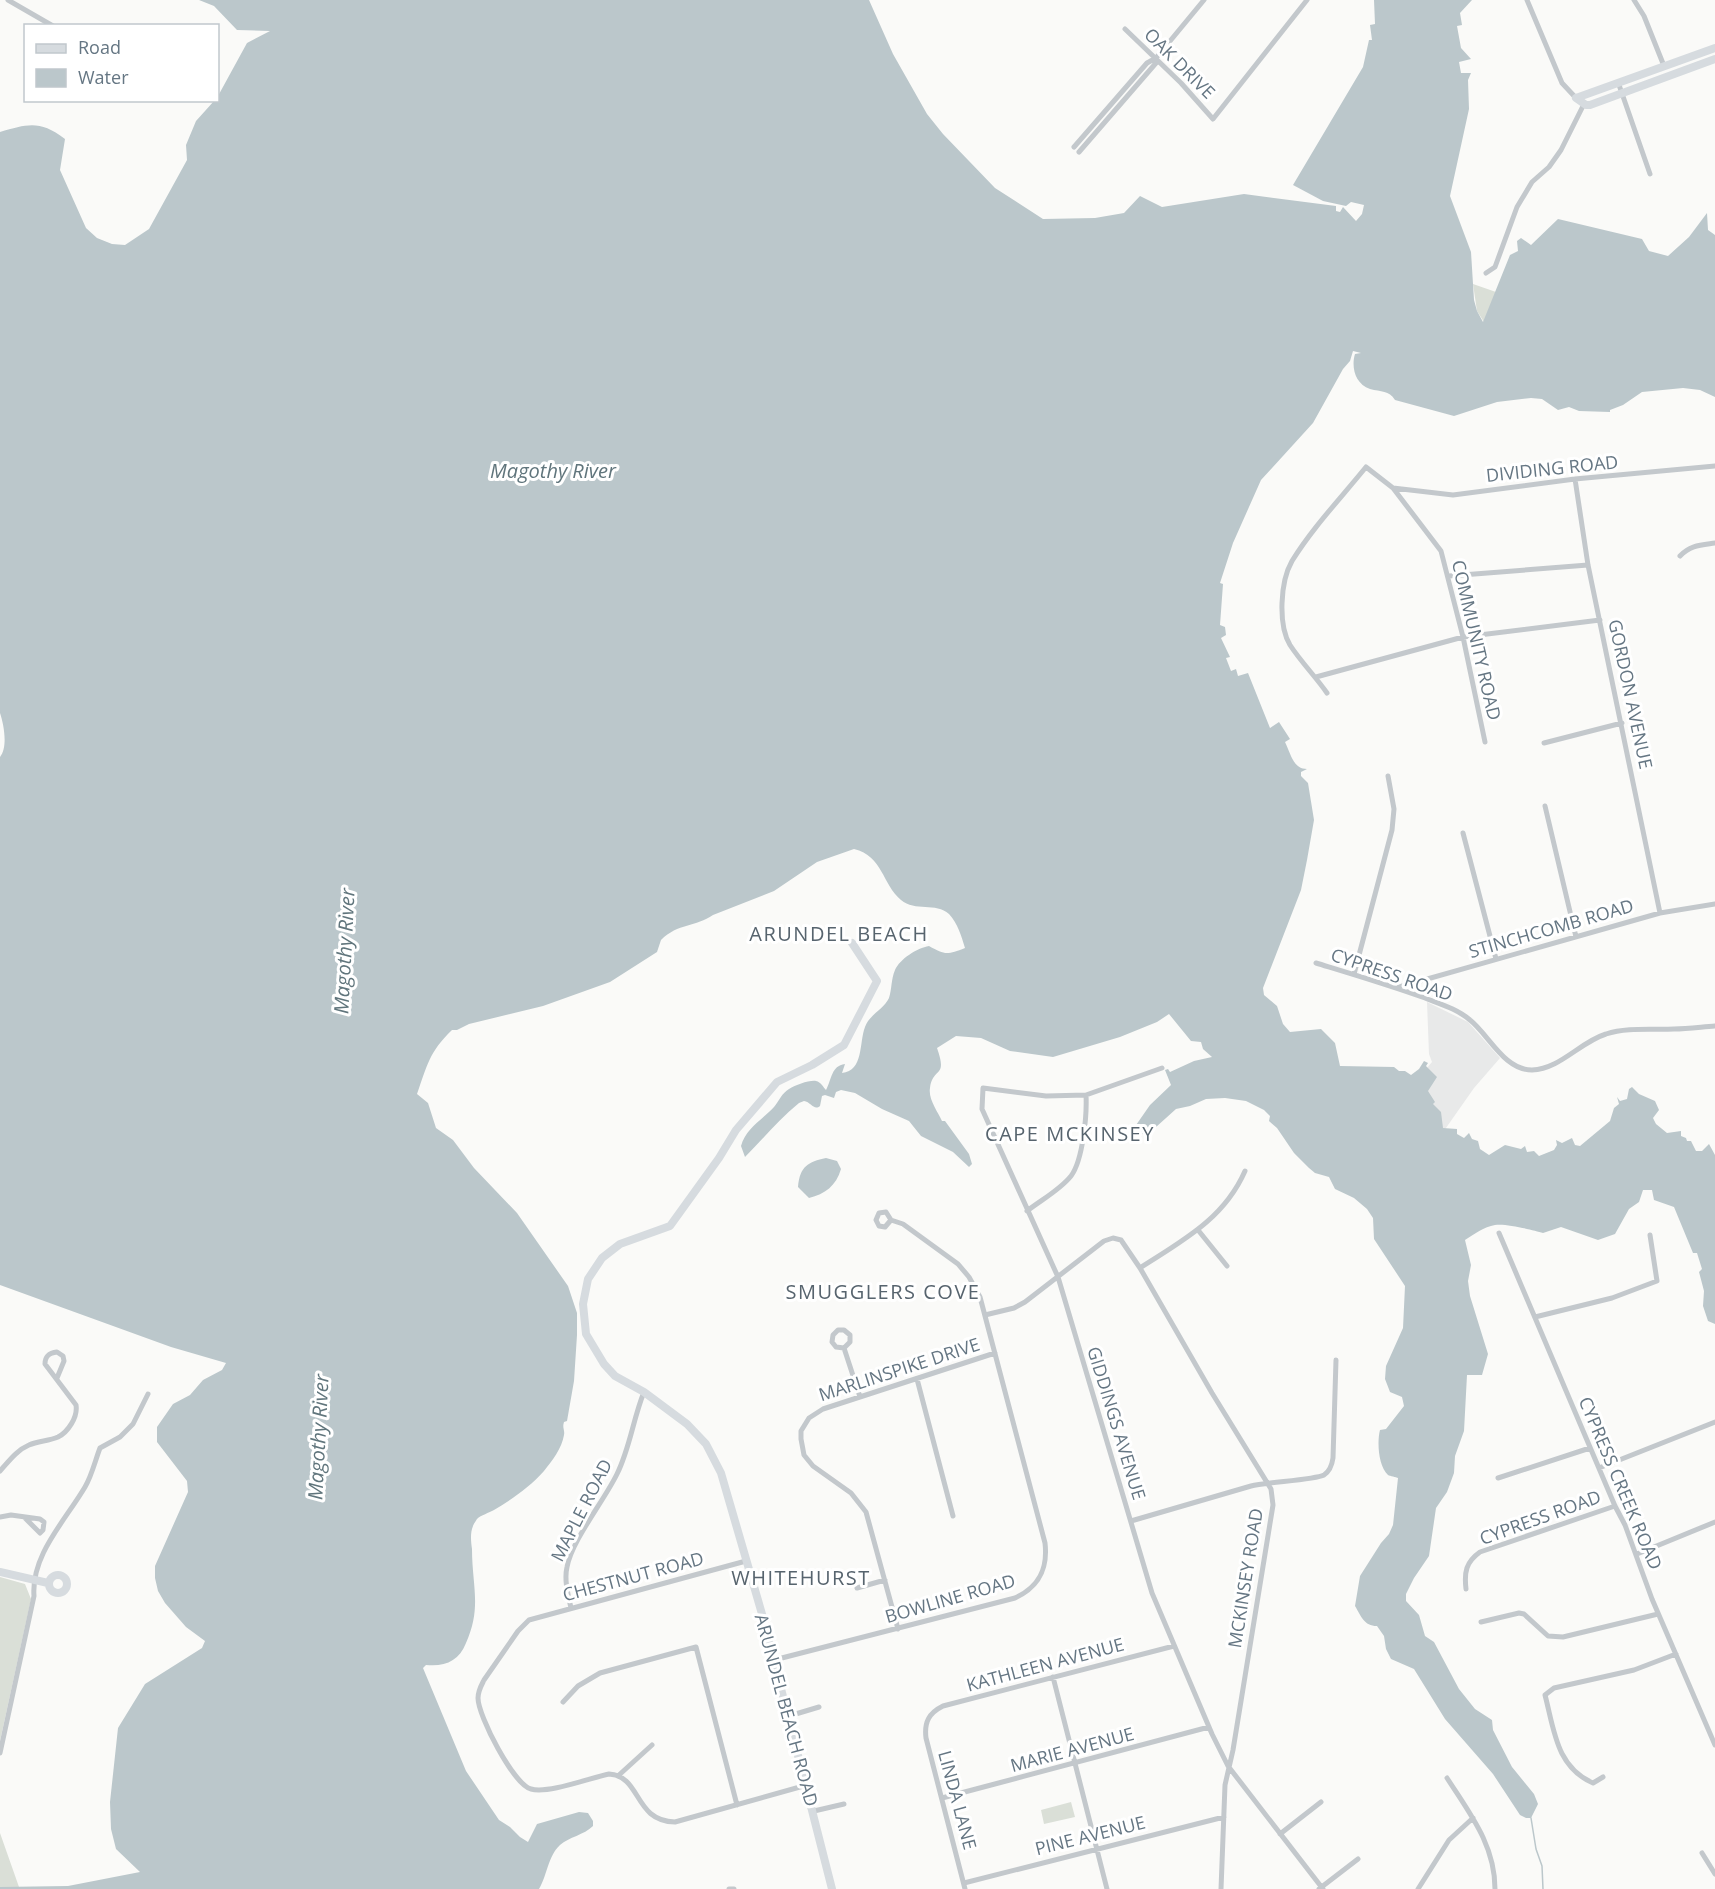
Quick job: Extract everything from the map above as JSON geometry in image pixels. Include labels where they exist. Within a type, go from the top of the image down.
[{"type":"street","points":[[8,0],[50,24]]},
{"type":"street","points":[[1074,147],[1147,63],[1156,58],[1204,0]]},
{"type":"street","name":"OAK DRIVE","points":[[1125,29],[1156,58],[1213,119],[1306,0]]},
{"type":"street","points":[[1527,0],[1562,83],[1584,104],[1590,105],[1715,59]]},
{"type":"street","points":[[1634,0],[1644,16],[1664,66]]},
{"type":"street","points":[[1576,98],[1715,48]]},
{"type":"street","points":[[1079,152],[1156,63],[1156,58]]},
{"type":"street","points":[[1618,82],[1650,174]]},
{"type":"street","points":[[1486,273],[1495,267],[1517,207],[1533,182],[1549,167],[1561,150],[1584,104]]},
{"type":"street","name":"DIVIDING ROAD","points":[[1393,488],[1453,495],[1575,479],[1715,466]]},
{"type":"street","name":"COMMUNITY ROAD","points":[[1316,677],[1289,643],[1281,620],[1283,590],[1291,563],[1366,467],[1393,488],[1442,551],[1485,742]]},
{"type":"street","name":"GORDON AVENUE","points":[[1575,479],[1588,565],[1660,913]]},
{"type":"street","points":[[1680,556],[1687,549],[1695,546],[1715,543]]},
{"type":"street","points":[[1449,576],[1588,565]]},
{"type":"street","points":[[1327,693],[1316,677],[1463,637],[1600,620]]},
{"type":"street","points":[[1544,743],[1622,723]]},
{"type":"street","points":[[1354,974],[1392,830],[1394,808],[1388,776]]},
{"type":"street","points":[[1545,806],[1576,937]]},
{"type":"street","points":[[1463,833],[1496,959]]},
{"type":"street","name":"STINCHCOMB ROAD","points":[[1398,988],[1660,913],[1715,904]]},
{"type":"street","name":"ARUNDEL BEACH ROAD","points":[[832,1889],[814,1811],[747,1561],[726,1488],[710,1451],[687,1424],[644,1392],[615,1376],[589,1342],[583,1315],[588,1279],[594,1268],[610,1250],[620,1244],[670,1226],[719,1158],[736,1130],[777,1082],[844,1046],[877,981],[852,943]]},
{"type":"street","name":"CYPRESS ROAD","points":[[1316,963],[1398,988],[1449,1007],[1470,1020],[1507,1059],[1520,1068],[1548,1067],[1582,1044],[1606,1034],[1636,1029],[1715,1026]]},
{"type":"street","points":[[1027,1211],[1066,1181],[1075,1170],[1086,1114],[1086,1095],[1162,1068]]},
{"type":"street","name":"GIDDINGS AVENUE","points":[[1086,1095],[1046,1096],[983,1088],[981,1103],[984,1116],[1058,1276],[1154,1599],[1228,1766]]},
{"type":"street","points":[[1140,1268],[1198,1230],[1213,1217],[1233,1196],[1245,1172]]},
{"type":"street","name":"BOWLINE ROAD","points":[[774,1660],[1015,1598],[1032,1587],[1044,1570],[1047,1554],[1045,1543],[985,1316],[974,1286],[959,1265],[903,1224],[891,1220]]},
{"type":"street","points":[[1198,1230],[1227,1266]]},
{"type":"street","name":"CYPRESS CREEK ROAD","points":[[1498,1233],[1637,1554],[1658,1614],[1714,1743]]},
{"type":"street","points":[[1535,1317],[1612,1298],[1657,1281],[1650,1234]]},
{"type":"street","name":"MCKINSEY ROAD","points":[[1058,1276],[1109,1238],[1117,1238],[1125,1242],[1225,1415],[1271,1489],[1273,1505],[1233,1750],[1225,1785],[1221,1889]]},
{"type":"street","points":[[985,1316],[1019,1305],[1058,1276]]},
{"type":"street","points":[[844,1348],[860,1397]]},
{"type":"street","points":[[0,1471],[21,1450],[30,1445],[57,1438],[70,1426],[77,1411],[76,1405],[57,1378],[48,1370],[45,1360],[48,1355],[57,1352],[63,1356],[64,1361],[57,1378]]},
{"type":"street","name":"MARLINSPIKE DRIVE","points":[[898,1629],[865,1510],[851,1493],[807,1460],[802,1449],[801,1438],[805,1424],[815,1413],[995,1353]]},
{"type":"street","points":[[1131,1521],[1268,1482],[1318,1477],[1330,1469],[1333,1458],[1336,1360]]},
{"type":"street","points":[[917,1379],[953,1516]]},
{"type":"street","name":"MAPLE ROAD","points":[[571,1608],[566,1585],[567,1565],[617,1474],[625,1456],[644,1392]]},
{"type":"street","points":[[0,1753],[34,1596],[34,1580],[45,1550],[91,1475],[100,1448],[120,1437],[133,1424],[148,1394]]},
{"type":"street","points":[[1599,1468],[1715,1422]]},
{"type":"street","points":[[1498,1478],[1590,1448]]},
{"type":"street","name":"CYPRESS ROAD","points":[[1466,1589],[1465,1573],[1469,1560],[1480,1552],[1615,1506]]},
{"type":"street","points":[[0,1517],[11,1515],[24,1517]]},
{"type":"street","points":[[1637,1554],[1715,1522]]},
{"type":"street","name":"CHESTNUT ROAD","points":[[619,1776],[609,1774],[544,1790],[528,1788],[517,1778],[490,1733],[479,1705],[480,1688],[517,1633],[528,1621],[747,1561]]},
{"type":"street","points":[[0,1572],[48,1583]]},
{"type":"street","points":[[857,1587],[885,1580]]},
{"type":"street","points":[[1481,1622],[1519,1613],[1524,1614],[1553,1638],[1658,1614]]},
{"type":"street","name":"KATHLEEN AVENUE","points":[[927,1719],[931,1713],[943,1706],[1174,1646]]},
{"type":"street","points":[[563,1702],[578,1686],[600,1672],[696,1647],[737,1805]]},
{"type":"street","points":[[1604,1777],[1593,1783],[1580,1778],[1562,1754],[1551,1724],[1545,1695],[1554,1688],[1634,1670],[1676,1654]]},
{"type":"street","points":[[1053,1677],[1107,1889]]},
{"type":"street","points":[[789,1716],[819,1707]]},
{"type":"street","name":"LINDA LANE","points":[[927,1719],[926,1738],[964,1886]]},
{"type":"street","name":"MARIE AVENUE","points":[[942,1798],[1209,1727]]},
{"type":"street","points":[[652,1745],[619,1776],[627,1781],[647,1812],[663,1821],[675,1822],[807,1785]]},
{"type":"street","points":[[1228,1766],[1321,1888],[1358,1859]]},
{"type":"street","points":[[1448,1778],[1489,1848],[1494,1868],[1495,1889]]},
{"type":"street","points":[[1280,1834],[1321,1803]]},
{"type":"street","points":[[814,1811],[844,1804]]},
{"type":"street","name":"PINE AVENUE","points":[[964,1886],[1096,1848],[1224,1817]]},
{"type":"street","points":[[1418,1889],[1449,1840],[1473,1818]]},
{"type":"street","points":[[1702,1853],[1715,1874]]},
{"type":"shaded area","points":[[1473,284],[1496,292],[1484,322],[1477,311]]},
{"type":"shaded area","points":[[1427,1002],[1468,1022],[1500,1058],[1474,1088],[1434,1145],[1376,1129],[1432,1062],[1429,1054]]},
{"type":"shaded area","points":[[0,1577],[25,1584],[31,1599],[0,1741]]},
{"type":"shaded area","points":[[1071,1802],[1075,1817],[1044,1824],[1041,1810]]},
{"type":"shaded area","points":[[0,1833],[19,1887],[0,1887]]},
{"type":"water","name":"Magothy River","points":[[199,0],[869,0],[893,54],[927,114],[995,188],[1043,219],[1095,218],[1124,213],[1140,196],[1162,207],[1244,194],[1336,206],[1336,211],[1340,212],[1343,207],[1356,221],[1362,214],[1364,205],[1351,202],[1346,206],[1323,201],[1293,185],[1363,67],[1369,40],[1372,40],[1370,25],[1375,24],[1374,0],[1472,0],[1460,13],[1462,25],[1457,26],[1461,48],[1471,59],[1459,62],[1461,73],[1471,73],[1468,80],[1469,109],[1450,196],[1471,252],[1474,300],[1483,322],[1510,255],[1518,251],[1517,241],[1521,238],[1531,245],[1558,219],[1642,239],[1649,251],[1668,256],[1689,237],[1707,213],[1708,230],[1715,235],[1715,397],[1700,390],[1683,388],[1642,392],[1610,412],[1579,411],[1569,407],[1558,410],[1542,399],[1531,398],[1497,402],[1454,416],[1395,400],[1387,393],[1365,387],[1358,379],[1354,369],[1355,354],[1361,353],[1353,351],[1350,361],[1343,369],[1313,423],[1261,480],[1233,543],[1220,583],[1223,584],[1220,625],[1225,627],[1226,635],[1221,638],[1230,657],[1226,658],[1231,671],[1236,669],[1238,676],[1248,673],[1270,728],[1279,722],[1290,739],[1285,742],[1295,764],[1307,769],[1301,772],[1301,776],[1308,783],[1314,820],[1301,890],[1263,988],[1264,995],[1277,1006],[1283,1024],[1290,1032],[1321,1029],[1335,1043],[1340,1066],[1394,1067],[1411,1075],[1424,1061],[1428,1063],[1426,1066],[1437,1077],[1428,1091],[1435,1102],[1433,1104],[1441,1112],[1443,1128],[1457,1129],[1457,1134],[1464,1138],[1469,1133],[1472,1139],[1478,1141],[1480,1149],[1489,1155],[1505,1145],[1521,1149],[1525,1146],[1527,1152],[1534,1151],[1539,1156],[1554,1150],[1557,1145],[1556,1140],[1562,1143],[1572,1138],[1575,1145],[1580,1146],[1610,1121],[1614,1108],[1619,1104],[1617,1097],[1620,1101],[1627,1099],[1629,1089],[1632,1087],[1639,1094],[1655,1101],[1659,1110],[1653,1118],[1656,1124],[1667,1133],[1681,1131],[1681,1136],[1691,1141],[1696,1151],[1702,1151],[1709,1144],[1715,1155],[1715,1324],[1708,1321],[1703,1306],[1704,1291],[1699,1272],[1702,1269],[1697,1253],[1693,1253],[1674,1207],[1654,1200],[1652,1190],[1643,1190],[1639,1202],[1629,1209],[1615,1234],[1598,1240],[1561,1227],[1543,1233],[1500,1225],[1483,1229],[1465,1240],[1471,1265],[1468,1281],[1470,1296],[1488,1354],[1482,1375],[1467,1375],[1464,1431],[1455,1456],[1454,1473],[1447,1492],[1436,1508],[1429,1556],[1414,1578],[1406,1594],[1406,1601],[1419,1615],[1425,1636],[1434,1642],[1459,1689],[1475,1709],[1492,1720],[1493,1730],[1512,1767],[1534,1794],[1538,1804],[1531,1818],[1520,1815],[1493,1774],[1445,1719],[1414,1669],[1391,1659],[1386,1649],[1384,1636],[1377,1626],[1363,1620],[1355,1606],[1360,1576],[1393,1525],[1398,1478],[1388,1475],[1382,1466],[1379,1440],[1380,1430],[1386,1429],[1404,1406],[1402,1397],[1390,1392],[1385,1379],[1386,1366],[1403,1328],[1405,1286],[1374,1239],[1373,1218],[1367,1209],[1354,1198],[1335,1189],[1329,1177],[1315,1173],[1309,1168],[1269,1121],[1270,1116],[1264,1110],[1246,1101],[1225,1098],[1206,1099],[1176,1109],[1147,1137],[1134,1128],[1150,1105],[1171,1085],[1165,1070],[1168,1069],[1170,1072],[1194,1061],[1212,1057],[1203,1049],[1201,1042],[1191,1041],[1169,1014],[1157,1022],[1120,1037],[1053,1057],[1010,1051],[981,1038],[956,1036],[937,1048],[941,1064],[932,1081],[930,1097],[942,1121],[945,1121],[969,1154],[972,1164],[969,1167],[953,1152],[921,1136],[909,1121],[855,1093],[841,1090],[836,1092],[834,1098],[822,1096],[818,1107],[804,1101],[799,1103],[745,1157],[741,1146],[743,1140],[774,1107],[782,1095],[799,1084],[813,1081],[819,1082],[826,1090],[837,1067],[845,1064],[842,1073],[854,1067],[860,1055],[865,1027],[889,998],[894,973],[905,958],[929,946],[946,953],[965,948],[961,934],[949,914],[938,908],[913,906],[901,900],[877,864],[864,853],[854,849],[817,862],[774,891],[674,931],[661,940],[657,952],[610,982],[543,1006],[452,1030],[433,1053],[417,1094],[428,1103],[436,1128],[453,1140],[474,1168],[517,1213],[568,1286],[577,1313],[574,1381],[567,1421],[563,1424],[564,1433],[561,1445],[544,1471],[533,1482],[475,1522],[471,1535],[475,1607],[471,1630],[463,1649],[455,1658],[445,1664],[426,1665],[423,1668],[466,1771],[499,1820],[528,1842],[537,1824],[579,1812],[588,1813],[593,1826],[560,1845],[550,1860],[539,1889],[0,1889],[0,1887],[68,1886],[140,1872],[116,1849],[111,1829],[110,1802],[118,1728],[145,1684],[202,1648],[205,1641],[186,1627],[165,1603],[158,1591],[155,1578],[155,1566],[188,1492],[187,1481],[157,1442],[157,1427],[173,1404],[190,1395],[203,1380],[222,1370],[226,1363],[171,1347],[0,1285],[0,757],[5,742],[0,713],[0,132],[34,125],[48,129],[65,139],[60,170],[86,228],[97,238],[112,244],[125,245],[149,229],[187,160],[186,145],[196,121],[213,102],[219,102],[219,94],[247,43],[270,31],[237,30],[214,6]]},
{"type":"water","points":[[826,1158],[837,1161],[841,1169],[839,1175],[829,1188],[809,1198],[798,1187],[801,1174],[810,1163]]},
{"type":"waterway","points":[[1531,1818],[1536,1849],[1542,1866],[1543,1889]]},
{"type":"district","name":"ARUNDEL BEACH","points":[[839,933]]},
{"type":"district","name":"CAPE MCKINSEY","points":[[1070,1133]]},
{"type":"district","name":"SMUGGLERS COVE","points":[[883,1291]]},
{"type":"district","name":"WHITEHURST","points":[[801,1577]]}]
